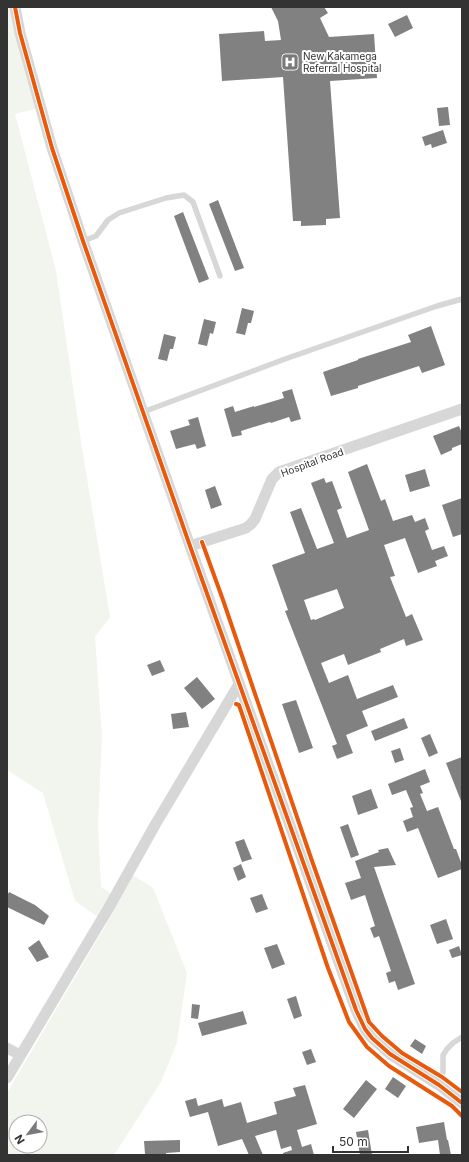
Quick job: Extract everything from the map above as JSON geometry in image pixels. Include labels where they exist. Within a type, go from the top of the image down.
[{"type":"street","points":[[15,7],[20,33],[52,148],[83,241],[142,412],[350,994],[365,1029],[372,1038],[390,1054],[439,1085],[462,1103]]},
{"type":"street","name":"Hospital Road","points":[[190,546],[246,528],[251,524],[255,519],[272,480],[279,472],[462,409]]},
{"type":"street","points":[[7,1078],[108,909],[155,825],[239,684]]},
{"type":"street","points":[[7,1048],[20,1055]]},
{"type":"lane","points":[[83,241],[96,236],[108,220],[119,214],[166,198],[184,195],[194,202],[220,276]]},
{"type":"lane","points":[[142,412],[437,306],[462,299]]},
{"type":"lane","points":[[439,1085],[443,1072],[443,1055],[447,1049],[462,1036]]},
{"type":"shaded area","points":[[7,7],[15,7],[39,108],[15,114],[56,271],[81,442],[110,617],[95,637],[102,736],[98,825],[101,887],[115,896],[128,872],[153,888],[187,973],[177,1042],[161,1082],[114,1155],[7,1155],[7,1093],[107,923],[75,901],[43,793],[7,770]]},
{"type":"building","points":[[271,7],[324,7],[328,13],[320,18],[329,37],[374,34],[377,78],[330,81],[340,218],[326,219],[326,225],[301,226],[301,221],[293,221],[283,77],[222,81],[219,34],[264,31],[265,41],[281,40],[278,21]]},
{"type":"building","points":[[407,15],[413,28],[395,37],[388,24]]},
{"type":"building","points":[[448,107],[450,125],[439,126],[437,108]]},
{"type":"building","points":[[443,130],[447,143],[432,148],[431,144],[425,146],[422,137]]},
{"type":"building","points":[[218,200],[244,268],[235,271],[209,204]]},
{"type":"building","points":[[183,212],[209,279],[199,283],[174,216]]},
{"type":"building","points":[[242,308],[254,311],[251,323],[248,323],[245,335],[236,333]]},
{"type":"building","points":[[204,319],[216,322],[213,334],[210,333],[207,346],[198,344]]},
{"type":"building","points":[[431,326],[445,365],[422,373],[419,366],[331,396],[323,372],[411,342],[408,335]]},
{"type":"building","points":[[164,334],[176,337],[173,349],[170,349],[167,361],[158,359]]},
{"type":"building","points":[[292,389],[301,419],[291,422],[289,417],[241,431],[242,435],[232,437],[224,409],[233,406],[235,412],[254,407],[284,398],[282,392]]},
{"type":"building","points":[[198,417],[206,446],[197,449],[195,444],[176,449],[170,431],[190,425],[188,420]]},
{"type":"building","points":[[459,426],[462,433],[462,444],[441,455],[433,436]]},
{"type":"building","points":[[367,464],[381,501],[385,499],[393,521],[412,515],[415,522],[425,518],[429,529],[425,531],[432,550],[444,546],[448,556],[435,561],[437,566],[418,573],[405,538],[384,545],[395,576],[390,577],[406,617],[412,614],[423,640],[406,646],[404,639],[380,649],[381,652],[348,665],[344,654],[321,663],[329,683],[348,675],[357,699],[393,685],[398,697],[362,711],[368,726],[346,735],[353,753],[337,759],[332,746],[337,744],[285,611],[288,610],[272,565],[305,553],[290,512],[301,508],[317,549],[334,543],[311,483],[324,478],[326,483],[332,481],[342,508],[337,510],[347,538],[369,530],[348,472]],"holes":[[[337,589],[344,608],[315,620],[311,620],[304,600]]]},
{"type":"building","points":[[425,469],[430,486],[410,492],[405,475]]},
{"type":"building","points":[[215,486],[222,505],[211,509],[205,490]]},
{"type":"building","points":[[462,498],[462,534],[453,537],[442,505]]},
{"type":"building","points":[[160,660],[165,671],[152,676],[147,665]]},
{"type":"building","points":[[197,677],[215,699],[202,709],[184,688]]},
{"type":"building","points":[[296,700],[313,748],[299,753],[282,704]]},
{"type":"building","points":[[186,712],[189,727],[173,729],[171,714]]},
{"type":"building","points":[[404,718],[408,728],[375,741],[371,731]]},
{"type":"building","points":[[430,734],[438,753],[429,757],[421,738]]},
{"type":"building","points":[[400,748],[404,760],[395,763],[391,751]]},
{"type":"building","points":[[462,757],[462,801],[461,801],[446,763]]},
{"type":"building","points":[[425,769],[430,782],[420,786],[423,793],[420,794],[427,811],[438,807],[454,849],[456,849],[462,865],[462,869],[438,878],[418,828],[407,832],[403,821],[413,817],[410,808],[413,807],[406,790],[392,795],[388,784]]},
{"type":"building","points":[[371,789],[378,808],[358,815],[352,796]]},
{"type":"building","points":[[348,824],[359,855],[351,858],[340,827]]},
{"type":"building","points":[[244,839],[252,859],[242,862],[235,842]]},
{"type":"building","points":[[388,848],[396,865],[374,867],[415,984],[398,990],[395,981],[389,983],[386,973],[391,971],[379,936],[374,938],[370,928],[375,926],[365,895],[351,900],[345,883],[361,878],[355,861],[379,852],[378,850]]},
{"type":"building","points":[[241,864],[246,877],[238,881],[233,868]]},
{"type":"building","points":[[9,892],[35,905],[49,916],[44,925],[7,907],[7,896]]},
{"type":"building","points":[[262,894],[268,909],[256,913],[250,898]]},
{"type":"building","points":[[446,919],[453,939],[437,944],[430,925]]},
{"type":"building","points":[[39,940],[49,957],[37,962],[28,948]]},
{"type":"building","points":[[277,944],[285,964],[272,969],[264,948]]},
{"type":"building","points":[[459,946],[462,955],[452,958],[449,950]]},
{"type":"building","points":[[296,996],[302,1016],[294,1019],[287,999]]},
{"type":"building","points":[[192,1004],[200,1005],[198,1019],[191,1018]]},
{"type":"building","points":[[243,1011],[247,1024],[202,1036],[198,1023]]},
{"type":"building","points":[[415,1039],[426,1046],[422,1054],[410,1046]]},
{"type":"building","points":[[311,1049],[316,1062],[307,1065],[302,1052]]},
{"type":"building","points":[[393,1077],[406,1086],[398,1098],[385,1089]]},
{"type":"building","points":[[366,1080],[377,1089],[354,1118],[343,1109]]},
{"type":"building","points":[[305,1085],[317,1124],[297,1130],[302,1147],[311,1144],[314,1155],[283,1155],[283,1153],[292,1150],[291,1146],[281,1149],[276,1130],[255,1136],[263,1155],[249,1155],[242,1139],[218,1146],[208,1112],[190,1117],[185,1101],[196,1098],[198,1106],[222,1099],[224,1107],[241,1102],[247,1123],[277,1114],[274,1102],[296,1096],[293,1088]]},
{"type":"building","points":[[444,1122],[451,1155],[440,1155],[438,1140],[419,1143],[416,1127]]},
{"type":"building","points":[[368,1130],[372,1155],[360,1155],[356,1132]]},
{"type":"building","points":[[180,1140],[180,1152],[166,1153],[166,1155],[145,1154],[144,1141]]},
{"type":"cycle path","points":[[15,7],[20,33],[52,148],[83,241],[190,546],[356,1010],[365,1029],[372,1038],[390,1054],[439,1085],[462,1103]]},
{"type":"cycle path","points":[[202,542],[369,1022],[382,1036],[402,1053],[442,1077],[462,1092]]},
{"type":"cycle path","points":[[236,704],[239,705],[328,968],[349,1022],[367,1047],[389,1066],[452,1106],[462,1116]]},
{"type":"place","name":"New Kakamega Referral Hospital","points":[[290,62]]}]
